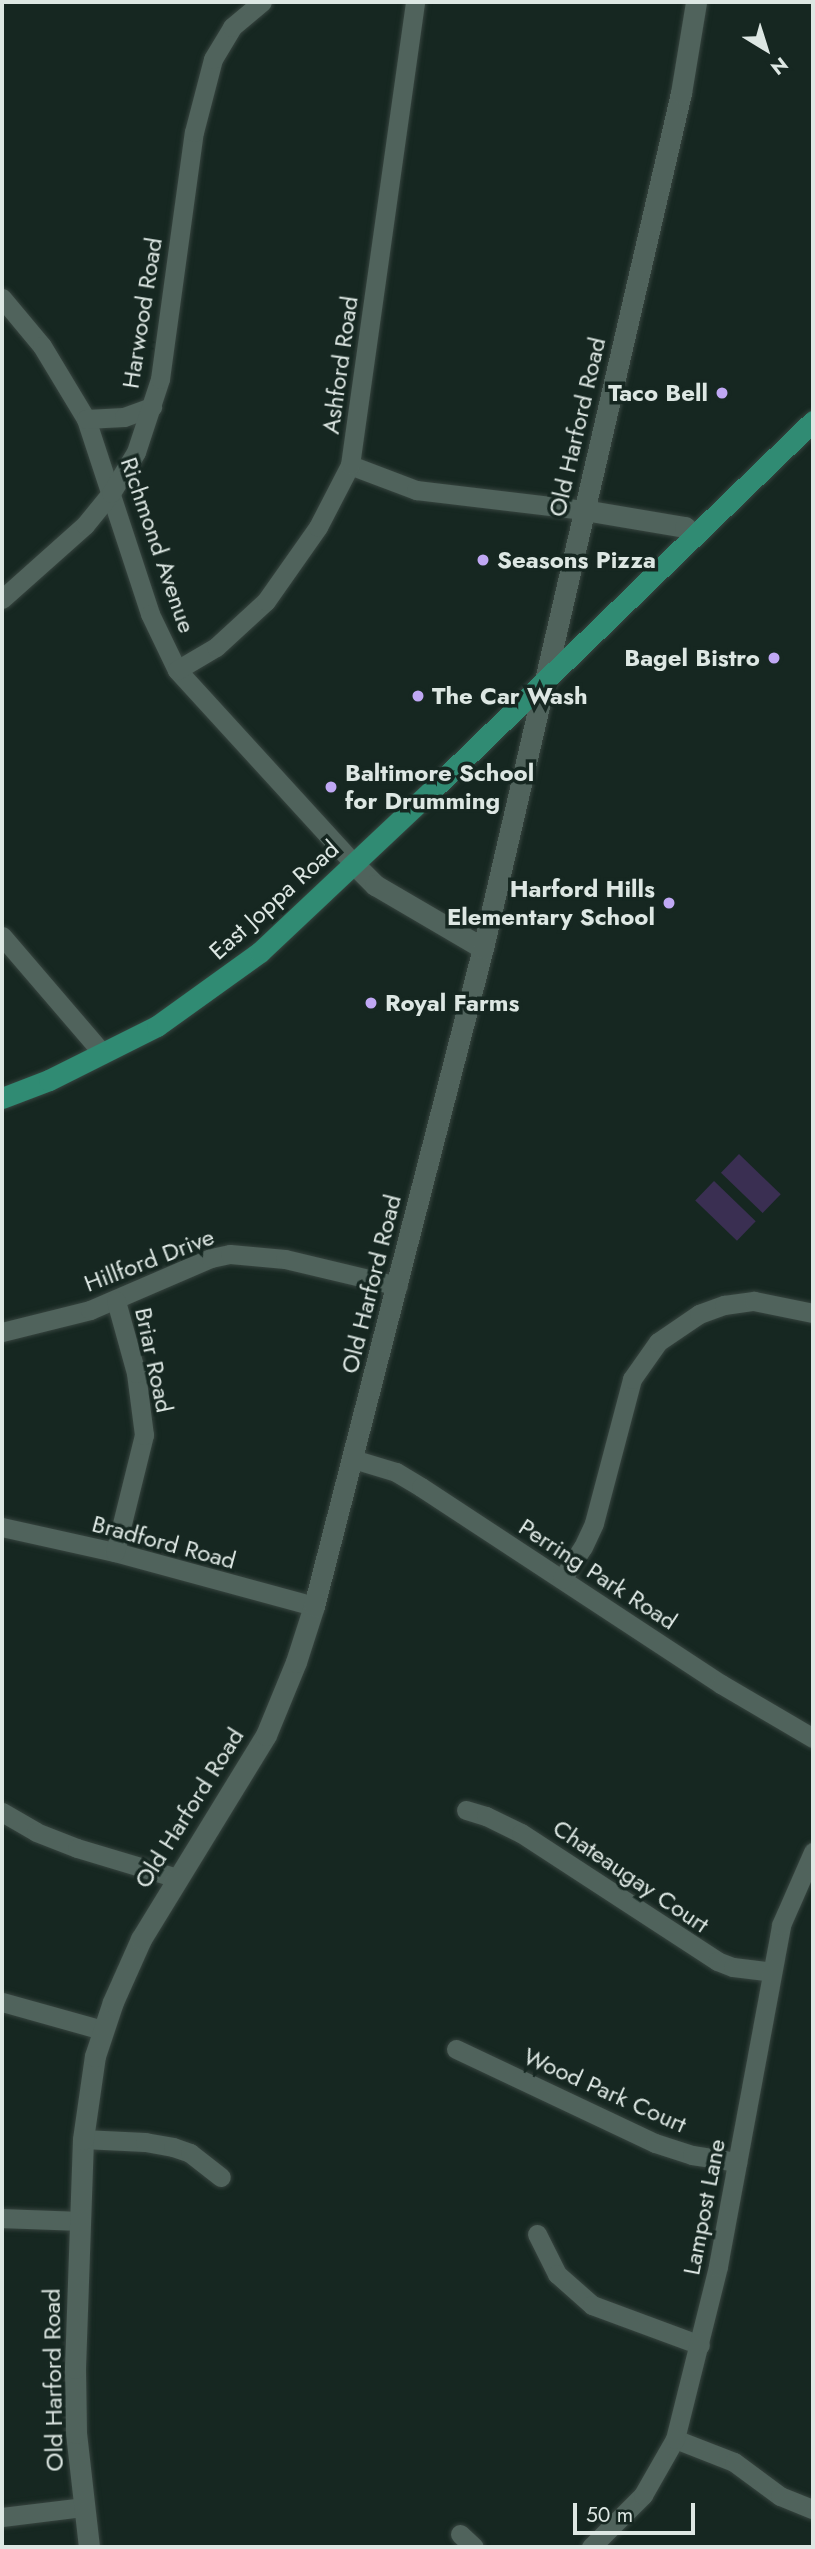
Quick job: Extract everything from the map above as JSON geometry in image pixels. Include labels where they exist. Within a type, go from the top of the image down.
[{"type":"main road","name":"East Joppa Road","points":[[2,1098],[103,1054],[157,1026],[232,975],[354,864],[813,421]]},
{"type":"street","name":"Harwood Road","points":[[2,598],[85,525],[111,494],[136,452],[160,379],[194,132],[213,60],[232,27],[262,2]]},
{"type":"street","name":"Ashford Road","points":[[177,670],[216,647],[267,601],[318,527],[350,466],[415,2]]},
{"type":"street","name":"Old Harford Road","points":[[89,2547],[75,2399],[79,2221],[89,2080],[102,2030],[141,1939],[266,1735],[296,1662],[314,1606],[483,948],[681,93],[696,2]]},
{"type":"street","name":"Richmond Avenue","points":[[2,298],[48,354],[86,419],[153,623],[177,670],[375,885],[483,948]]},
{"type":"street","points":[[86,419],[124,417],[152,407]]},
{"type":"street","points":[[350,466],[416,490],[584,510],[685,527],[693,535]]},
{"type":"street","points":[[2,936],[103,1054]]},
{"type":"street","name":"Hillford Drive","points":[[2,1332],[55,1320],[116,1301],[190,1266],[230,1254],[285,1258],[398,1286]]},
{"type":"street","name":"Briar Road","points":[[115,1552],[144,1435],[138,1383],[116,1301]]},
{"type":"street","points":[[562,1579],[583,1547],[594,1523],[632,1379],[658,1342],[676,1326],[724,1305],[754,1301],[813,1312]]},
{"type":"street","name":"Perring Park Road","points":[[353,1460],[396,1472],[413,1482],[721,1684],[813,1738]]},
{"type":"street","name":"Bradford Road","points":[[2,1527],[115,1552],[314,1606]]},
{"type":"street","name":"Chateaugay Court","points":[[466,1810],[486,1816],[521,1833],[717,1961],[733,1967],[772,1972]]},
{"type":"street","points":[[2,1812],[36,1832],[77,1848],[177,1878]]},
{"type":"street","name":"Lampost Lane","points":[[591,2547],[643,2495],[675,2439],[700,2345],[781,1925],[813,1852]]},
{"type":"street","points":[[2,2002],[102,2030]]},
{"type":"street","name":"Wood Park Court","points":[[456,2049],[655,2143],[692,2155],[737,2162]]},
{"type":"street","points":[[83,2139],[145,2142],[173,2147],[190,2153],[221,2177]]},
{"type":"street","points":[[2,2218],[79,2221]]},
{"type":"street","points":[[537,2234],[557,2274],[592,2305],[700,2345]]},
{"type":"street","points":[[675,2439],[734,2462],[780,2496],[813,2509]]},
{"type":"street","points":[[2,2518],[84,2507]]},
{"type":"shaded area","points":[[739,1154],[781,1194],[763,1213],[721,1173]]},
{"type":"shaded area","points":[[714,1181],[756,1221],[737,1241],[695,1200]]},
{"type":"place","name":"Taco Bell","points":[[722,393]]},
{"type":"place","name":"Seasons Pizza","points":[[483,560]]},
{"type":"place","name":"Bagel Bistro","points":[[774,658]]},
{"type":"place","name":"The Car Wash","points":[[418,696]]},
{"type":"place","name":"Baltimore School for Drumming","points":[[331,787]]},
{"type":"place","name":"Harford Hills Elementary School","points":[[669,903]]},
{"type":"place","name":"Royal Farms","points":[[371,1003]]}]
